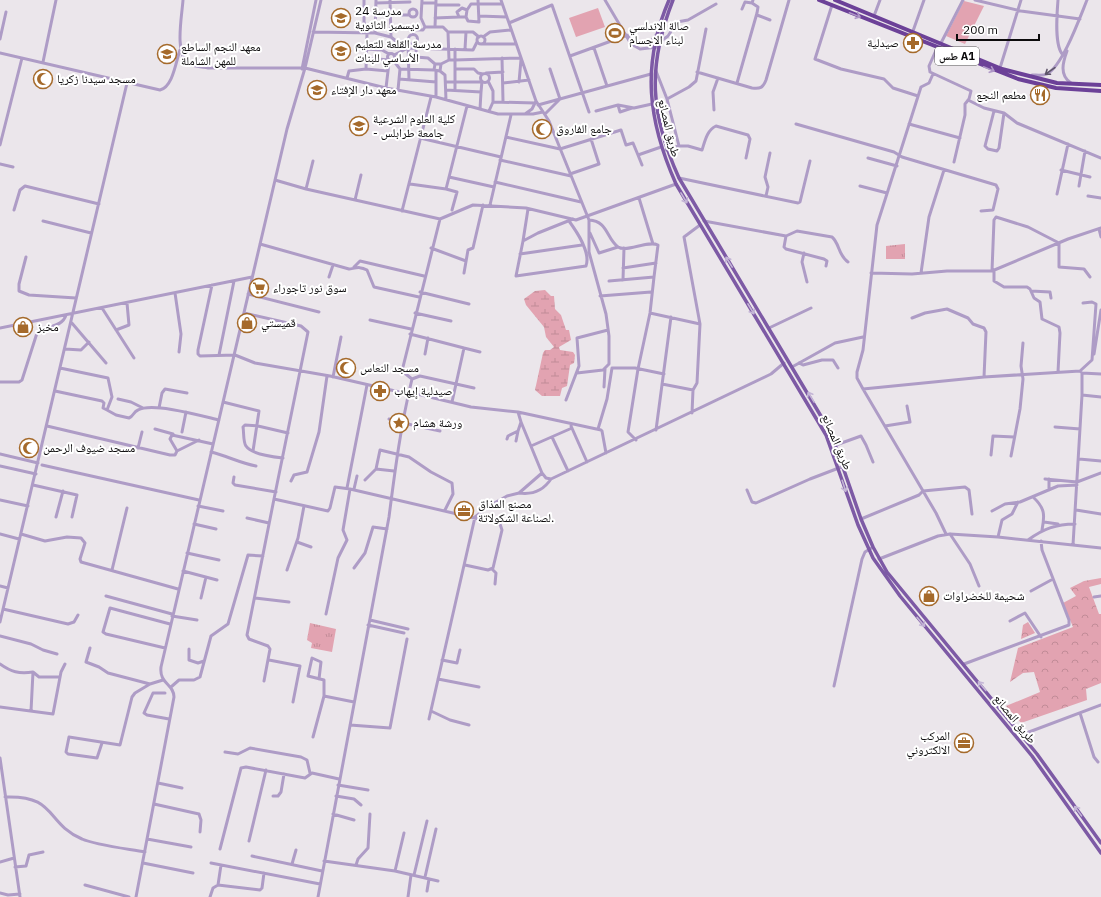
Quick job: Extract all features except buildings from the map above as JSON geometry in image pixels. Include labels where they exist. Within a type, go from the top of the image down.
[{"type":"highway","name":"طس A1","points":[[819,0],[999,73],[1029,83],[1064,90],[1101,91]]},
{"type":"highway","name":"طس A1","points":[[835,0],[1000,68],[1057,83],[1074,85],[1101,85]]},
{"type":"main road","name":"طريق المصانع","points":[[669,0],[657,34],[654,91],[657,113],[667,150],[679,178],[817,407],[836,446],[861,519],[879,559],[903,593],[1022,735],[1101,843]]},
{"type":"main road","name":"طريق المصانع","points":[[673,0],[661,41],[656,47],[651,74],[652,104],[662,149],[676,184],[784,363],[826,436],[839,467],[858,525],[868,549],[891,585],[1046,776],[1101,853]]},
{"type":"main road","points":[[946,651],[950,649]]},
{"type":"main road","points":[[1046,776],[1051,773]]},
{"type":"street","points":[[43,62],[56,0]]},
{"type":"street","points":[[0,53],[127,83],[160,90],[165,89],[169,84],[180,50],[183,0]]},
{"type":"street","points":[[136,897],[174,695],[171,687],[162,680],[161,671],[165,648],[287,129],[304,68],[316,0]]},
{"type":"street","points":[[306,58],[320,0]]},
{"type":"street","points":[[364,0],[364,22],[367,32],[366,69]]},
{"type":"street","points":[[459,0],[457,12],[459,17]]},
{"type":"street","points":[[605,0],[631,44],[640,49],[656,47]]},
{"type":"street","points":[[697,72],[758,89],[765,84],[789,0]]},
{"type":"street","points":[[874,16],[880,0]]},
{"type":"street","points":[[913,31],[924,0]]},
{"type":"street","points":[[941,43],[963,0]]},
{"type":"street","points":[[975,0],[1017,10],[1057,17],[1080,19]]},
{"type":"street","points":[[1000,68],[1021,0]]},
{"type":"street","points":[[1058,0],[1057,17],[1059,51],[1062,56]]},
{"type":"street","points":[[1024,75],[1048,73],[1056,66],[1088,0]]},
{"type":"street","points":[[1074,85],[1067,80],[1063,74],[1062,68],[1069,44],[1088,0]]},
{"type":"street","points":[[375,33],[376,1],[410,1],[409,15]]},
{"type":"street","points":[[390,1],[391,37]]},
{"type":"street","points":[[425,27],[421,18],[422,1],[459,7],[467,10]]},
{"type":"street","points":[[478,2],[479,22],[468,21],[466,17],[467,10],[471,2],[478,2],[502,2],[536,103],[544,113],[560,149],[586,216],[590,220],[596,220],[603,224],[618,247]]},
{"type":"street","points":[[737,83],[758,7],[752,2],[744,2],[742,9]]},
{"type":"street","points":[[436,3],[436,27]]},
{"type":"street","points":[[661,41],[668,36],[677,22],[688,20],[716,4]]},
{"type":"street","points":[[509,23],[552,5],[589,112]]},
{"type":"street","points":[[832,5],[815,59],[841,69],[884,79],[893,88],[918,96]]},
{"type":"street","points":[[376,15],[409,15],[413,17],[417,14],[415,9],[410,10]]},
{"type":"street","points":[[0,39],[6,12]]},
{"type":"street","points":[[757,15],[770,20]]},
{"type":"street","points":[[479,16],[507,17]]},
{"type":"street","points":[[435,18],[466,17]]},
{"type":"street","points":[[473,22],[473,32]]},
{"type":"street","points":[[408,80],[408,41],[413,32],[423,30],[425,27],[443,27],[448,32],[449,60]]},
{"type":"street","points":[[390,29],[406,28],[413,32],[417,37],[416,57]]},
{"type":"street","points":[[473,59],[473,50],[481,37],[490,32],[511,30]]},
{"type":"street","points":[[667,99],[694,84],[706,30]]},
{"type":"street","points":[[313,32],[367,32],[391,37],[396,41],[417,42]]},
{"type":"street","points":[[448,32],[473,32],[485,41],[482,44]]},
{"type":"street","points":[[465,49],[466,32]]},
{"type":"street","points":[[624,32],[639,43],[650,42],[657,34]]},
{"type":"street","points":[[570,56],[626,36]]},
{"type":"street","points":[[477,42],[482,44],[515,44]]},
{"type":"street","points":[[366,49],[382,50],[394,55],[408,48],[473,50]]},
{"type":"street","points":[[594,48],[607,86]]},
{"type":"street","points":[[937,48],[929,66],[929,70],[932,74],[971,91],[965,104],[965,115],[954,162]]},
{"type":"street","points":[[455,49],[455,90]]},
{"type":"street","points":[[180,50],[183,58],[193,66],[223,68],[304,68],[386,88],[446,100],[498,114],[511,115],[544,113],[560,99]]},
{"type":"street","points":[[386,88],[389,60],[387,57],[389,54]]},
{"type":"street","points":[[394,55],[393,60],[400,69],[398,90]]},
{"type":"street","points":[[0,145],[22,58]]},
{"type":"street","points":[[366,58],[393,60]]},
{"type":"street","points":[[408,58],[428,58],[435,64],[437,70],[436,98]]},
{"type":"street","points":[[502,58],[503,101]]},
{"type":"street","points":[[435,64],[441,64],[449,60],[521,58]]},
{"type":"street","points":[[519,82],[521,58]]},
{"type":"street","points":[[437,70],[441,64]]},
{"type":"street","points":[[346,78],[349,71],[366,69],[388,71]]},
{"type":"street","points":[[400,69],[437,70],[445,74],[446,100]]},
{"type":"street","points":[[455,69],[474,69],[478,73],[484,74],[502,72]]},
{"type":"street","points":[[550,69],[560,99]]},
{"type":"street","points":[[655,69],[667,99],[679,146]]},
{"type":"street","points":[[484,74],[489,76],[488,81],[493,91],[493,102],[489,111]]},
{"type":"street","points":[[480,109],[482,82],[480,78],[484,74]]},
{"type":"street","points":[[493,102],[503,101],[536,103],[560,99],[651,74]]},
{"type":"street","points":[[932,74],[929,83],[921,87],[877,225],[862,354],[857,372],[863,389],[948,534],[970,564],[979,586]]},
{"type":"street","points":[[714,110],[713,92],[718,78]]},
{"type":"street","points":[[399,79],[436,82]]},
{"type":"street","points":[[503,83],[528,80]]},
{"type":"street","points":[[446,82],[488,81]]},
{"type":"street","points":[[0,622],[127,83]]},
{"type":"street","points":[[446,90],[481,92]]},
{"type":"street","points":[[493,91],[503,91]]},
{"type":"street","points":[[402,211],[431,97]]},
{"type":"street","points":[[968,100],[994,111],[1004,113],[1017,123],[1101,158]]},
{"type":"street","points":[[525,114],[532,109],[536,103]]},
{"type":"street","points":[[618,105],[621,112],[652,104]]},
{"type":"street","points":[[596,111],[618,105],[634,108]]},
{"type":"street","points":[[446,189],[467,106]]},
{"type":"street","points":[[657,113],[669,108]]},
{"type":"street","points":[[994,111],[985,146],[988,149],[997,151],[999,148],[1004,113]]},
{"type":"street","points":[[490,205],[511,115]]},
{"type":"street","points":[[796,124],[894,152],[900,156],[998,187],[993,210],[981,211]]},
{"type":"street","points":[[909,124],[960,138]]},
{"type":"street","points":[[638,155],[662,149],[667,150],[679,146],[688,146],[702,150],[704,139],[713,127],[716,126],[748,135],[750,139],[746,158]]},
{"type":"street","points":[[506,137],[560,149],[622,130],[626,145],[633,143],[642,165]]},
{"type":"street","points":[[420,138],[500,159],[570,175],[599,164],[592,139]]},
{"type":"street","points":[[1057,194],[1061,170],[1068,144]]},
{"type":"street","points":[[1079,186],[1085,151]]},
{"type":"street","points":[[766,196],[768,186],[765,177],[770,153]]},
{"type":"street","points":[[868,158],[897,166]]},
{"type":"street","points":[[306,189],[313,161]]},
{"type":"street","points":[[679,178],[799,202],[810,161]]},
{"type":"street","points":[[0,164],[13,167]]},
{"type":"street","points":[[921,273],[929,217],[944,170]]},
{"type":"street","points":[[1061,170],[1090,177]]},
{"type":"street","points":[[355,200],[361,175]]},
{"type":"street","points":[[449,177],[494,187]]},
{"type":"street","points":[[275,180],[306,189],[440,219],[473,205],[528,208],[573,219]]},
{"type":"street","points":[[495,182],[581,202]]},
{"type":"street","points":[[410,184],[457,191],[452,210]]},
{"type":"street","points":[[523,241],[573,219],[639,198],[676,184]]},
{"type":"street","points":[[14,210],[20,190],[25,186],[99,204]]},
{"type":"street","points":[[860,186],[887,193]]},
{"type":"street","points":[[1088,196],[1101,198]]},
{"type":"street","points":[[639,198],[653,244]]},
{"type":"street","points":[[464,273],[468,250],[473,248],[483,205]]},
{"type":"street","points":[[528,208],[516,276],[586,266],[587,264],[578,234],[569,221]]},
{"type":"street","points":[[1058,372],[1059,328],[1055,324],[1042,319],[1040,302],[1034,298],[1031,291],[1027,287],[1000,286],[994,280],[994,220],[996,217],[1028,227],[1059,243]]},
{"type":"street","points":[[412,379],[402,371],[431,248],[440,219]]},
{"type":"street","points":[[590,220],[589,252],[606,314],[608,330],[609,364],[605,369],[604,387]]},
{"type":"street","points":[[43,221],[91,233]]},
{"type":"street","points":[[704,221],[786,236],[797,231],[832,237],[836,240],[840,255],[848,262]]},
{"type":"street","points":[[692,413],[693,390],[696,383],[700,324],[698,306],[684,236],[700,225]]},
{"type":"street","points":[[871,273],[993,271],[1088,231],[1100,229],[1101,237]]},
{"type":"street","points":[[589,231],[599,253],[618,247],[624,248],[653,244],[658,245],[659,249],[651,292],[650,312],[638,369],[628,432],[636,440]]},
{"type":"street","points":[[786,236],[785,248],[826,259],[826,266]]},
{"type":"street","points":[[1059,243],[1059,267],[1084,269],[1090,277]]},
{"type":"street","points":[[260,244],[349,269],[354,267],[367,270]]},
{"type":"street","points":[[520,254],[582,245]]},
{"type":"street","points":[[431,248],[466,260]]},
{"type":"street","points":[[623,280],[624,248]]},
{"type":"street","points":[[804,253],[802,262],[807,282]]},
{"type":"street","points":[[26,257],[19,284],[19,291],[29,295],[76,298]]},
{"type":"street","points":[[354,267],[358,261],[366,262],[424,276]]},
{"type":"street","points":[[366,262],[367,270],[374,287],[419,297]]},
{"type":"street","points":[[623,268],[656,263]]},
{"type":"street","points":[[329,278],[333,265]]},
{"type":"street","points":[[0,328],[252,277]]},
{"type":"street","points":[[609,281],[654,277]]},
{"type":"street","points":[[219,355],[234,281]]},
{"type":"street","points":[[212,285],[198,354],[202,356],[235,355],[255,363],[333,377],[404,393],[406,395]]},
{"type":"street","points":[[1031,291],[1048,291],[1051,293],[1051,298]]},
{"type":"street","points":[[420,292],[469,304]]},
{"type":"street","points":[[600,296],[651,292]]},
{"type":"street","points":[[175,293],[181,334],[179,352]]},
{"type":"street","points":[[248,294],[319,312]]},
{"type":"street","points":[[116,330],[129,326],[127,302]]},
{"type":"street","points":[[1083,303],[1092,302],[1096,304],[1094,355]]},
{"type":"street","points":[[102,308],[134,358]]},
{"type":"street","points":[[769,328],[811,308]]},
{"type":"street","points":[[912,318],[925,313],[947,309],[968,318],[973,324],[984,328],[986,332],[984,377]]},
{"type":"street","points":[[1081,372],[1090,364],[1096,350],[1101,310]]},
{"type":"street","points":[[650,312],[700,324]]},
{"type":"street","points":[[244,313],[305,328],[308,332],[247,637],[250,640],[270,647],[269,660],[264,681]]},
{"type":"street","points":[[415,313],[451,321]]},
{"type":"street","points":[[0,382],[20,382],[22,380],[37,333],[61,323],[66,315]]},
{"type":"street","points":[[656,430],[671,317]]},
{"type":"street","points":[[370,320],[411,329]]},
{"type":"street","points":[[71,322],[106,363]]},
{"type":"street","points":[[566,400],[579,364],[577,338],[608,330]]},
{"type":"street","points":[[410,334],[480,352]]},
{"type":"street","points":[[333,377],[341,337]]},
{"type":"street","points":[[792,367],[835,344],[846,340],[863,337]]},
{"type":"street","points":[[425,354],[428,338]]},
{"type":"street","points":[[65,349],[81,350],[89,342]]},
{"type":"street","points":[[1011,456],[1020,409],[1023,379],[1023,343]]},
{"type":"street","points":[[452,402],[464,348]]},
{"type":"street","points":[[799,363],[803,366],[822,360],[833,360],[838,368]]},
{"type":"street","points":[[429,719],[475,517],[489,506],[507,496],[519,493],[528,494],[542,490],[551,479],[636,440],[771,374],[784,363]]},
{"type":"street","points":[[598,429],[607,398],[611,370],[615,367],[638,369],[664,374]]},
{"type":"street","points":[[60,368],[108,378],[112,397],[107,410]]},
{"type":"street","points":[[577,373],[593,372],[605,369]]},
{"type":"street","points":[[863,389],[1022,374],[1058,372],[1101,374]]},
{"type":"street","points":[[1073,545],[1082,395],[1081,372]]},
{"type":"street","points":[[291,481],[294,475],[307,472],[319,432],[327,376]]},
{"type":"street","points":[[412,379],[420,376],[474,388]]},
{"type":"street","points":[[318,897],[387,529],[396,454],[403,422],[406,395],[409,392],[412,379]]},
{"type":"street","points":[[662,384],[693,390]]},
{"type":"street","points":[[326,614],[338,558],[346,540],[343,530],[367,385]]},
{"type":"street","points":[[159,408],[162,393],[165,389],[188,393]]},
{"type":"street","points":[[55,391],[102,402],[104,403],[103,408],[116,415],[129,418],[133,416],[136,410],[144,408],[159,408],[186,412],[219,420]]},
{"type":"street","points":[[409,392],[452,402],[518,412],[598,429],[602,431],[606,453]]},
{"type":"street","points":[[1082,395],[1101,396]]},
{"type":"street","points":[[118,399],[131,402],[144,408]]},
{"type":"street","points":[[223,402],[259,411],[254,451]]},
{"type":"street","points":[[885,426],[910,422],[907,406]]},
{"type":"street","points":[[182,432],[186,412]]},
{"type":"street","points":[[518,412],[542,473],[551,479]]},
{"type":"street","points":[[390,419],[440,431]]},
{"type":"street","points":[[516,441],[521,422]]},
{"type":"street","points":[[569,423],[587,462]]},
{"type":"street","points":[[282,458],[254,451],[245,445],[243,427],[244,425],[258,426],[288,433]]},
{"type":"street","points":[[47,426],[174,456],[177,451],[199,440]]},
{"type":"street","points":[[1055,427],[1080,428]]},
{"type":"street","points":[[531,446],[572,428]]},
{"type":"street","points":[[155,430],[213,444]]},
{"type":"street","points":[[507,439],[508,436],[518,431]]},
{"type":"street","points":[[138,448],[142,432]]},
{"type":"street","points":[[176,434],[172,435],[170,439],[177,451]]},
{"type":"street","points":[[836,446],[861,436],[872,462]]},
{"type":"street","points":[[991,455],[993,436],[1014,437]]},
{"type":"street","points":[[552,437],[568,471]]},
{"type":"street","points":[[365,480],[376,469],[380,450],[409,457],[431,472],[452,483],[453,494],[445,510]]},
{"type":"street","points":[[211,452],[228,456],[241,463],[256,466]]},
{"type":"street","points":[[0,454],[38,463]]},
{"type":"street","points":[[1079,459],[1101,461]]},
{"type":"street","points":[[0,466],[36,474]]},
{"type":"street","points":[[42,466],[199,500]]},
{"type":"street","points":[[746,490],[752,502],[756,503],[844,466]]},
{"type":"street","points":[[376,469],[394,471]]},
{"type":"street","points":[[519,493],[542,473]]},
{"type":"street","points":[[992,511],[1007,503],[1018,502],[1058,486],[1077,483],[1101,473]]},
{"type":"street","points":[[350,489],[357,476]]},
{"type":"street","points":[[234,477],[235,485],[276,492]]},
{"type":"street","points":[[1044,479],[1077,483]]},
{"type":"street","points":[[1049,479],[1049,490]]},
{"type":"street","points":[[33,485],[62,491],[77,496],[72,517]]},
{"type":"street","points":[[274,499],[329,510],[335,487],[391,498],[498,523],[502,527],[495,566],[492,570]]},
{"type":"street","points":[[861,519],[919,495],[923,491],[965,487],[969,490],[972,514]]},
{"type":"street","points":[[56,517],[62,491]]},
{"type":"street","points":[[1033,497],[1044,509],[1044,522],[1042,530]]},
{"type":"street","points":[[0,500],[28,506]]},
{"type":"street","points":[[998,537],[1002,520],[1012,514],[1018,502]]},
{"type":"street","points":[[198,506],[223,512]]},
{"type":"street","points":[[287,570],[297,542],[304,506]]},
{"type":"street","points":[[112,570],[128,508]]},
{"type":"street","points":[[1076,510],[1101,514]]},
{"type":"street","points":[[247,518],[269,523]]},
{"type":"street","points":[[1044,522],[1075,524]]},
{"type":"street","points":[[194,524],[216,529]]},
{"type":"street","points":[[1028,540],[1042,530],[1062,524]]},
{"type":"street","points":[[354,568],[365,553],[373,528],[387,529]]},
{"type":"street","points":[[0,534],[19,539]]},
{"type":"street","points":[[21,534],[45,541],[67,537],[81,538],[85,543],[81,561],[178,589]]},
{"type":"street","points":[[879,559],[948,534],[998,537],[1101,548]]},
{"type":"street","points":[[964,664],[1041,637],[1070,624],[1042,550],[1041,541]]},
{"type":"street","points":[[297,542],[311,547]]},
{"type":"street","points":[[834,686],[862,559],[868,549],[873,547]]},
{"type":"street","points":[[187,553],[220,560]]},
{"type":"street","points":[[171,687],[179,680],[199,679],[212,634],[224,628],[228,624],[248,555],[263,556]]},
{"type":"street","points":[[465,565],[492,570],[496,573],[495,584]]},
{"type":"street","points":[[183,571],[217,580]]},
{"type":"street","points":[[201,598],[206,577]]},
{"type":"street","points":[[1031,591],[1054,579]]},
{"type":"street","points":[[0,586],[8,588]]},
{"type":"street","points":[[106,596],[172,615],[197,620]]},
{"type":"street","points":[[1094,598],[1101,596]]},
{"type":"street","points":[[255,598],[289,602]]},
{"type":"street","points":[[165,648],[103,632],[110,608],[170,624]]},
{"type":"street","points":[[3,609],[68,624],[74,622],[78,615]]},
{"type":"street","points":[[1010,621],[1025,613],[1041,637]]},
{"type":"street","points":[[370,620],[408,629]]},
{"type":"street","points":[[368,625],[404,633]]},
{"type":"street","points":[[0,636],[31,644],[43,650],[57,654]]},
{"type":"street","points":[[350,725],[390,728],[407,639]]},
{"type":"street","points":[[90,648],[86,660],[88,663],[99,666],[108,672],[150,684]]},
{"type":"street","points":[[189,649],[188,658],[190,661],[198,663],[204,661]]},
{"type":"street","points":[[442,660],[457,663],[460,650]]},
{"type":"street","points":[[314,737],[324,696],[325,681],[308,676],[312,658],[321,662],[319,679]]},
{"type":"street","points":[[269,660],[300,666],[293,702]]},
{"type":"street","points":[[0,664],[19,674],[33,672],[39,677]]},
{"type":"street","points":[[0,707],[53,714],[60,677],[65,664]]},
{"type":"street","points":[[30,711],[33,672]]},
{"type":"street","points":[[32,682],[39,677],[60,677]]},
{"type":"street","points":[[438,679],[479,687]]},
{"type":"street","points":[[102,742],[97,758],[68,754],[66,752],[69,737],[102,742],[120,745],[134,693],[150,684],[162,680]]},
{"type":"street","points":[[165,693],[153,693],[144,713],[147,715],[169,719]]},
{"type":"street","points":[[324,696],[354,702]]},
{"type":"street","points":[[1022,735],[1101,705]]},
{"type":"street","points":[[431,711],[450,720],[470,725]]},
{"type":"street","points":[[1080,713],[1094,755],[1098,762]]},
{"type":"street","points":[[225,752],[238,754],[250,748],[301,758],[306,760],[310,773]]},
{"type":"street","points":[[0,758],[20,895],[0,893]]},
{"type":"street","points":[[220,849],[240,770],[243,767],[304,778],[310,773]]},
{"type":"street","points":[[249,841],[266,770]]},
{"type":"street","points":[[310,773],[339,779]]},
{"type":"street","points":[[273,796],[278,796],[281,794],[284,774]]},
{"type":"street","points":[[158,783],[182,788]]},
{"type":"street","points":[[338,785],[368,790]]},
{"type":"street","points":[[336,796],[354,800],[361,805]]},
{"type":"street","points":[[5,797],[25,797],[37,800],[50,811],[63,827],[84,840],[145,852]]},
{"type":"street","points":[[154,804],[199,814],[201,820],[200,832]]},
{"type":"street","points":[[333,814],[354,820]]},
{"type":"street","points":[[356,865],[358,859],[368,848],[370,814]]},
{"type":"street","points":[[408,897],[427,821]]},
{"type":"street","points":[[425,877],[436,829]]},
{"type":"street","points":[[395,871],[404,833]]},
{"type":"street","points":[[147,839],[191,848]]},
{"type":"street","points":[[292,864],[296,850]]},
{"type":"street","points":[[15,867],[26,866],[29,855],[43,852]]},
{"type":"street","points":[[252,856],[322,871]]},
{"type":"street","points":[[0,862],[14,858]]},
{"type":"street","points":[[324,861],[395,871],[438,880]]},
{"type":"street","points":[[211,862],[320,884]]},
{"type":"street","points":[[143,863],[194,872]]},
{"type":"street","points":[[218,885],[222,865]]},
{"type":"street","points":[[210,897],[213,888],[218,885],[260,890],[262,888],[264,873]]},
{"type":"street","points":[[427,891],[430,879]]},
{"type":"street","points":[[85,885],[129,897]]},
{"type":"green space","points":[[964,1],[984,6],[965,44],[946,36]]},
{"type":"green space","points":[[598,8],[605,27],[576,37],[569,18]]},
{"type":"green space","points":[[905,244],[905,259],[886,259],[886,246]]},
{"type":"green space","points":[[545,290],[551,296],[554,296],[555,309],[561,315],[566,330],[569,330],[571,340],[559,347],[560,350],[573,352],[575,355],[574,363],[570,365],[567,386],[562,388],[560,396],[542,396],[535,390],[543,353],[545,350],[550,350],[554,347],[546,337],[544,327],[526,305],[524,299],[535,291]]},
{"type":"green space","points":[[1101,578],[1101,584],[1089,587],[1099,614],[1101,614],[1101,683],[1086,689],[1087,700],[1021,723],[1006,706],[1040,692],[1034,672],[1023,673],[1010,682],[1018,648],[1073,627],[1063,603],[1076,596],[1070,588],[1084,581]]},
{"type":"green space","points":[[1028,622],[1035,633],[1021,639],[1023,625]]},
{"type":"green space","points":[[310,623],[336,629],[332,652],[311,648],[312,643],[307,640]]},
{"type":"place","name":"مدرسة 24 ديسمبر الثانوية","points":[[341,18]]},
{"type":"place","name":"صالة الاندلسي لبناء الاجسام","points":[[615,33]]},
{"type":"place","name":"صيدلية","points":[[913,43]]},
{"type":"place","name":"مدرسة القلعة للتعليم الأساسي للبنات","points":[[341,51]]},
{"type":"place","name":"معهد النجم الساطع للمهن الشاملة","points":[[167,54]]},
{"type":"place","name":"مسجد سيدنا زكريا","points":[[43,79]]},
{"type":"place","name":"معهد دار الإفتاء","points":[[317,90]]},
{"type":"place","name":"مطعم النجع","points":[[1040,95]]},
{"type":"place","name":"كلية العلوم الشرعية - جامعة طرابلس","points":[[359,126]]},
{"type":"place","name":"جامع الفاروق","points":[[542,129]]},
{"type":"place","name":"سوق نور تاجوراء","points":[[259,288]]},
{"type":"place","name":"قميستي","points":[[247,323]]},
{"type":"place","name":"مخبز","points":[[23,327]]},
{"type":"place","name":"مسجد النعاس","points":[[346,368]]},
{"type":"place","name":"صيدلية إيهاب","points":[[380,391]]},
{"type":"place","name":"ورشة هشام","points":[[399,423]]},
{"type":"place","name":"مسجد ضيوف الرحمن","points":[[29,448]]},
{"type":"place","name":"مصنع المذاق لصناعة الشكولاتة.","points":[[464,511]]},
{"type":"place","name":"شحيمة للخضراوات","points":[[929,596]]},
{"type":"place","name":"المركب الالكتروني","points":[[964,743]]}]
